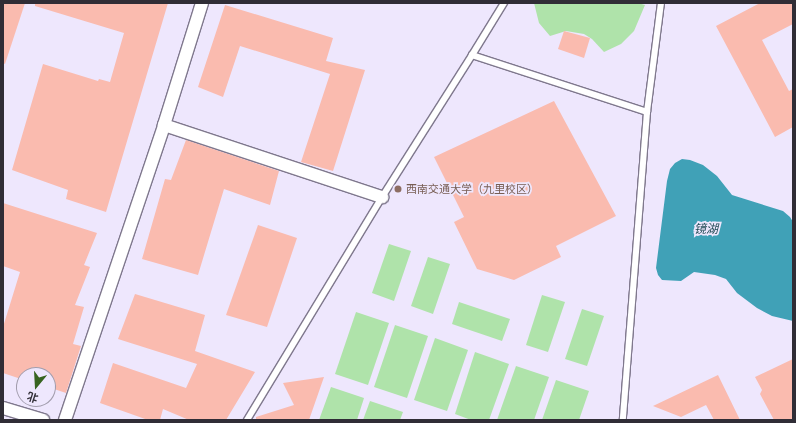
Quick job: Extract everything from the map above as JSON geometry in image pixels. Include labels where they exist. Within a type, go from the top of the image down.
[{"type":"street","points":[[65,420],[164,125],[202,3]]},
{"type":"street","points":[[164,125],[382,197]]},
{"type":"street","points":[[3,408],[43,420]]},
{"type":"lane","points":[[247,420],[382,197],[504,3]]},
{"type":"lane","points":[[623,420],[647,112],[660,3]]},
{"type":"lane","points":[[472,55],[647,112]]},
{"type":"green space","points":[[534,3],[638,3],[645,5],[634,31],[621,44],[604,52],[592,39],[584,34],[566,31],[550,36],[539,23]]},
{"type":"green space","points":[[389,244],[411,251],[394,301],[372,293]]},
{"type":"green space","points":[[428,257],[450,264],[433,314],[411,306]]},
{"type":"green space","points":[[542,295],[565,302],[548,352],[526,345]]},
{"type":"green space","points":[[459,302],[510,319],[502,341],[452,324]]},
{"type":"green space","points":[[582,309],[604,316],[587,366],[565,359]]},
{"type":"green space","points":[[356,312],[389,323],[368,385],[335,374]]},
{"type":"green space","points":[[395,325],[428,336],[407,398],[374,387]]},
{"type":"green space","points":[[435,338],[468,350],[447,411],[414,400]]},
{"type":"green space","points":[[475,352],[509,364],[489,420],[471,420],[455,414]]},
{"type":"green space","points":[[516,366],[549,377],[534,420],[497,420]]},
{"type":"green space","points":[[556,380],[589,391],[579,420],[542,420]]},
{"type":"green space","points":[[331,387],[364,398],[357,420],[319,420]]},
{"type":"green space","points":[[370,401],[403,412],[400,420],[363,420]]},
{"type":"water","name":"镜湖","points":[[682,159],[690,160],[703,165],[717,176],[732,195],[783,211],[790,217],[793,222],[793,321],[772,316],[757,308],[737,293],[726,279],[715,275],[694,272],[681,281],[662,280],[658,275],[656,268],[667,181],[670,169],[675,163]]},
{"type":"building","points":[[3,3],[25,3],[5,64],[3,63]]},
{"type":"building","points":[[35,3],[168,3],[106,212],[66,199],[68,190],[12,170],[43,64],[98,81],[99,79],[110,82],[124,33],[35,6]]},
{"type":"building","points":[[760,3],[793,3],[793,24],[762,40],[789,91],[793,89],[793,127],[775,137],[716,26]]},
{"type":"building","points":[[225,5],[333,38],[326,61],[365,70],[333,171],[301,162],[330,74],[240,46],[223,97],[198,87]]},
{"type":"building","points":[[564,31],[590,38],[584,58],[558,49]]},
{"type":"building","points":[[554,101],[616,216],[556,246],[561,257],[514,280],[477,269],[454,222],[464,217],[434,157]]},
{"type":"building","points":[[186,140],[279,171],[270,205],[224,189],[198,275],[142,259],[165,179],[171,180]]},
{"type":"building","points":[[3,203],[97,233],[84,265],[90,267],[75,305],[84,307],[73,344],[81,346],[66,393],[56,390],[56,367],[16,367],[16,377],[3,373],[3,327],[20,272],[3,266]]},
{"type":"building","points":[[258,225],[297,238],[267,327],[226,315]]},
{"type":"building","points":[[135,294],[205,315],[195,351],[255,372],[226,420],[189,420],[163,409],[160,420],[148,420],[100,403],[113,363],[186,388],[197,364],[118,339]]},
{"type":"building","points":[[793,359],[793,420],[774,420],[760,394],[762,390],[755,377]]},
{"type":"building","points":[[718,375],[740,420],[714,420],[706,405],[681,417],[653,406]]},
{"type":"building","points":[[324,377],[309,420],[256,420],[256,417],[294,405],[283,383]]},
{"type":"place","name":"西南交通大学（九里校区）","points":[[398,189]]}]
